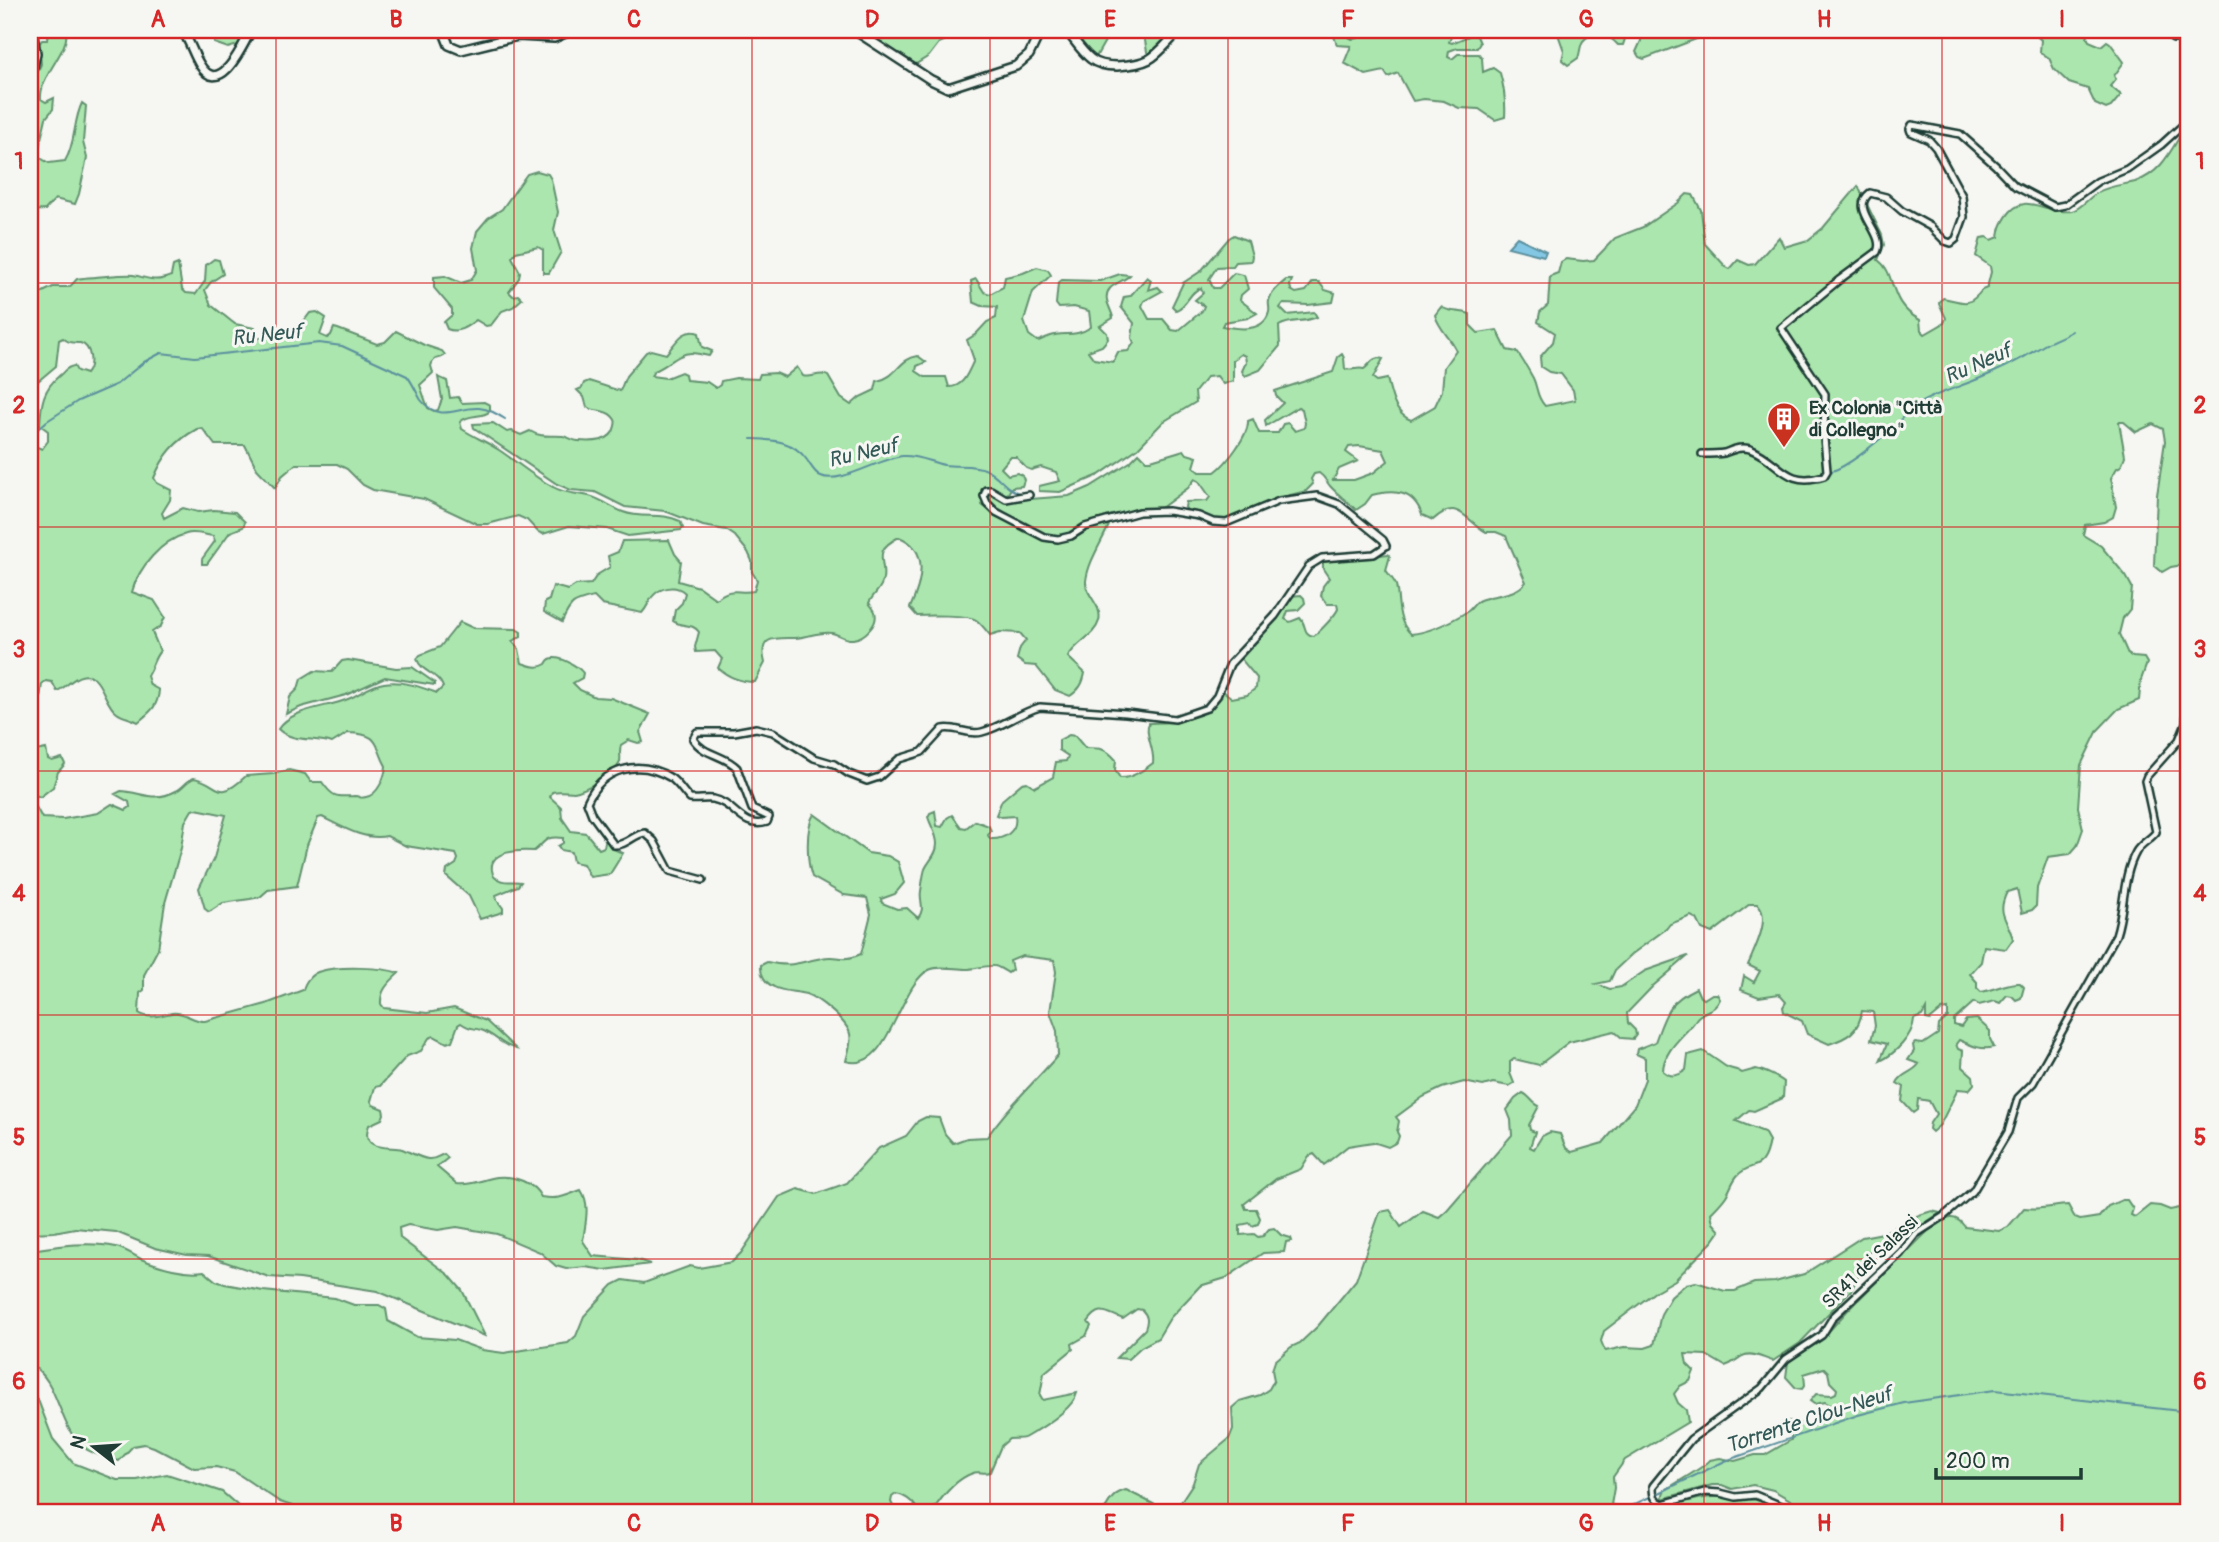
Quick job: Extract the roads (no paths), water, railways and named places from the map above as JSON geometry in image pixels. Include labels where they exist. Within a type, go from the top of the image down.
[{"type":"main road","points":[[30,81],[36,52],[32,30]]},
{"type":"main road","points":[[182,30],[201,68],[209,74],[217,75],[226,72],[251,30]]},
{"type":"main road","points":[[443,30],[449,45],[461,50],[518,36],[554,38],[572,30]]},
{"type":"main road","points":[[854,30],[931,80],[948,88],[1016,66],[1029,55],[1041,30]]},
{"type":"main road","points":[[1066,30],[1096,63],[1109,66],[1143,64],[1160,52],[1180,30]]},
{"type":"street","points":[[2164,32],[2173,39],[2189,39]]},
{"type":"street","points":[[1702,454],[1724,453],[1735,448],[1750,449],[1793,478],[1802,480],[1824,476],[1827,471],[1824,438],[1825,394],[1781,328],[1877,252],[1880,240],[1865,214],[1863,204],[1870,193],[1886,197],[1902,211],[1931,227],[1947,242],[1951,243],[1956,239],[1965,211],[1962,196],[1936,148],[1929,140],[1911,132],[1912,125],[1960,134],[2015,186],[2054,207],[2065,205],[2098,181],[2127,169],[2189,123]]},
{"type":"street","points":[[703,880],[670,871],[654,841],[645,833],[638,833],[618,846],[614,845],[592,815],[587,802],[601,781],[627,767],[648,769],[670,778],[690,799],[713,799],[743,820],[759,825],[767,822],[769,817],[752,810],[737,768],[701,748],[693,739],[696,732],[734,732],[756,728],[773,732],[814,758],[834,764],[867,781],[886,772],[899,759],[922,752],[943,729],[953,728],[967,733],[983,732],[1040,707],[1175,719],[1207,708],[1217,696],[1230,664],[1275,616],[1309,566],[1322,558],[1374,554],[1386,546],[1383,540],[1344,508],[1317,496],[1279,501],[1226,523],[1168,510],[1139,512],[1094,524],[1071,536],[1058,539],[1044,537],[996,512],[986,503],[984,496],[986,490],[1006,499],[1029,495]]},
{"type":"street","name":"SR41 dei Salassi","points":[[1796,1512],[1755,1495],[1736,1497],[1705,1492],[1663,1504],[1653,1496],[1653,1486],[1691,1439],[1762,1388],[1786,1359],[1822,1335],[1833,1317],[1901,1253],[1916,1234],[1944,1216],[1973,1191],[2008,1132],[2018,1098],[2033,1083],[2116,935],[2130,867],[2137,850],[2156,832],[2145,781],[2179,740],[2186,723],[2189,695]]},
{"type":"water","points":[[1517,237],[1546,251],[1544,256],[1508,247]]},
{"type":"waterway","name":"Ru Neuf","points":[[1830,472],[1864,452],[1916,405],[2000,369],[2072,331]]},
{"type":"waterway","name":"Ru Neuf","points":[[30,436],[47,421],[78,401],[117,384],[144,362],[161,353],[195,357],[319,343],[342,346],[407,376],[421,400],[435,411],[442,413],[479,408],[505,419]]},
{"type":"waterway","name":"Ru Neuf","points":[[751,439],[775,441],[796,448],[817,474],[829,478],[908,456],[944,465],[982,468],[1022,494]]},
{"type":"waterway","name":"Torrente Clou-Neuf","points":[[1657,1494],[1725,1461],[1858,1415],[1904,1403],[1995,1390],[2189,1412]]},
{"type":"waterway","points":[[1618,1512],[1652,1496]]},
{"type":"place","name":"Ex Colonia \"Città di Collegno\"","points":[[1784,449]]}]
